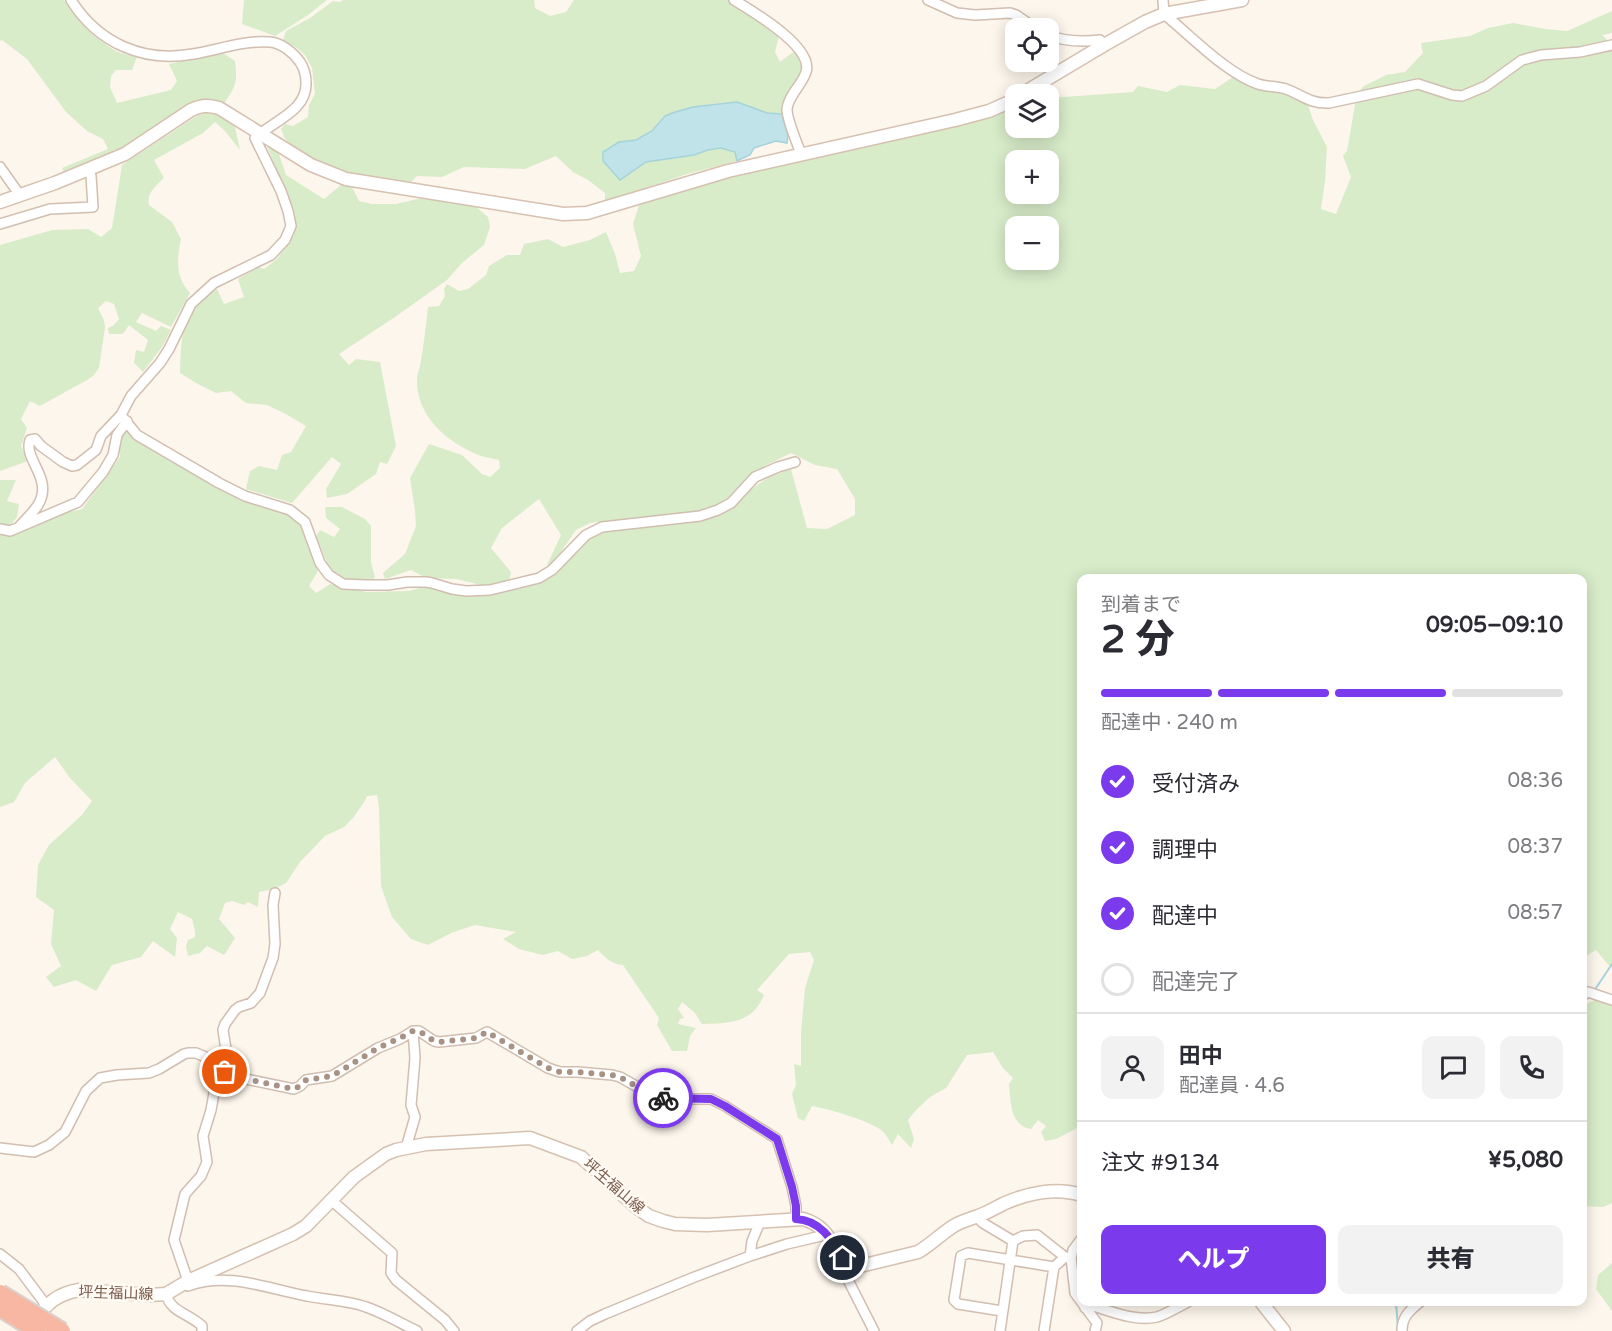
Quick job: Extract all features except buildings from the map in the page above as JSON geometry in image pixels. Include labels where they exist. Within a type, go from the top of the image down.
[{"type":"highway","points":[[0,1293],[62,1331]]},
{"type":"highway","points":[[0,1308],[37,1331]]},
{"type":"street","points":[[0,529],[10,531],[78,502],[103,472],[113,455],[117,435],[131,396],[164,356],[191,304],[214,283],[271,255],[285,240],[291,226],[281,191],[255,138],[295,109],[302,100],[306,89],[306,75],[301,63],[284,47],[263,42],[172,57],[142,54],[124,48],[96,30],[83,18],[71,0]]},
{"type":"street","points":[[734,0],[774,25],[804,56],[808,64],[806,73],[788,105],[787,113],[801,154]]},
{"type":"street","points":[[928,0],[957,13],[975,15],[1010,13],[1020,18]]},
{"type":"street","points":[[1162,0],[1164,14],[1224,64],[1260,85],[1288,90],[1317,104],[1418,84],[1462,96],[1486,86],[1522,60],[1540,55],[1580,52],[1612,45]]},
{"type":"street","points":[[1039,84],[1145,22],[1164,14],[1242,0]]},
{"type":"street","points":[[1059,40],[1074,42],[1100,40],[1104,45]]},
{"type":"street","points":[[0,202],[125,154],[201,105],[219,108],[311,165],[346,179],[563,214],[587,213],[728,171],[955,120],[989,111],[1005,104]]},
{"type":"street","points":[[0,167],[17,191],[18,197]]},
{"type":"street","points":[[0,224],[50,209],[93,207],[91,176],[88,170]]},
{"type":"street","points":[[124,418],[137,435],[219,483],[245,496],[290,510],[305,522],[320,563],[329,575],[343,584],[388,585],[426,582],[466,591],[490,590],[539,578],[552,570],[586,535],[602,528],[700,516],[718,510],[731,502],[755,477],[795,462]]},
{"type":"street","points":[[19,527],[38,505],[44,491],[28,444],[30,440],[35,439],[63,462],[72,466],[77,465],[96,450],[101,436],[124,418]]},
{"type":"street","points":[[202,1331],[202,1326],[196,1320],[169,1303],[177,1287],[174,1240],[185,1194],[201,1176],[207,1162],[204,1136],[217,1076],[224,1061],[226,1049],[223,1030],[225,1024],[235,1010],[251,1003],[260,993],[273,958],[275,893]]},
{"type":"street","points":[[1590,994],[1612,1000]]},
{"type":"street","points":[[406,1148],[415,1117],[411,1105],[415,1058],[413,1031]]},
{"type":"street","points":[[1,1150],[34,1152],[49,1145],[65,1132],[86,1090],[100,1078],[117,1074],[149,1073],[188,1053],[196,1053],[217,1062],[220,1069],[231,1076],[294,1089],[306,1080],[332,1076],[378,1048],[413,1031],[419,1031],[439,1042],[476,1038],[487,1032],[548,1068],[560,1072],[612,1075],[664,1099],[711,1099],[725,1106],[777,1139],[792,1187],[796,1219]]},
{"type":"street","name":"坪生福山線","points":[[26,1331],[46,1305],[68,1292],[79,1290],[159,1294],[293,1234],[306,1226],[354,1177],[371,1164],[386,1154],[426,1144],[530,1138],[581,1157],[636,1207],[649,1216],[663,1221],[675,1224],[707,1225],[796,1219],[810,1221],[826,1232]]},
{"type":"street","points":[[874,1331],[847,1278],[852,1268],[918,1252],[963,1220],[977,1217],[1031,1194],[1059,1192],[1077,1195]]},
{"type":"street","points":[[331,1200],[392,1253],[391,1274],[445,1320],[454,1331]]},
{"type":"street","points":[[977,1217],[1013,1241]]},
{"type":"street","points":[[750,1256],[752,1241],[760,1222]]},
{"type":"street","points":[[578,1331],[590,1321],[605,1314],[750,1256],[820,1236],[826,1232],[852,1268]]},
{"type":"street","points":[[1013,1241],[1023,1236],[1036,1235],[1068,1257],[1077,1296]]},
{"type":"street","points":[[1000,1331],[1013,1241]]},
{"type":"street","points":[[1044,1331],[1054,1267],[1068,1257],[1077,1246]]},
{"type":"street","points":[[1002,1311],[958,1304],[954,1300],[961,1256],[968,1253],[1054,1267]]},
{"type":"street","points":[[0,1254],[19,1269],[46,1305]]},
{"type":"street","points":[[177,1287],[181,1288],[195,1283],[236,1280],[304,1296],[364,1306],[417,1331]]},
{"type":"street","points":[[1088,1306],[1085,1308],[1096,1323],[1095,1331]]},
{"type":"street","points":[[1093,1306],[1143,1319],[1158,1317],[1180,1306]]},
{"type":"street","points":[[1265,1306],[1284,1331]]},
{"type":"street","points":[[1402,1331],[1402,1322],[1406,1314],[1415,1306]]},
{"type":"green space","points":[[0,0],[64,0],[99,40],[117,51],[137,57],[132,70],[116,70],[111,76],[110,87],[117,103],[171,90],[177,81],[169,64],[223,53],[235,61],[235,85],[223,105],[208,101],[124,150],[66,175],[62,168],[108,149],[103,139],[87,131],[66,112],[27,59],[2,40],[0,41]]},
{"type":"green space","points":[[244,0],[327,0],[275,36],[242,24]]},
{"type":"green space","points":[[534,0],[535,8],[550,16],[566,12],[574,0],[728,0],[753,14],[779,36],[775,52],[780,62],[796,50],[803,60],[803,67],[783,104],[782,114],[767,113],[737,102],[693,107],[665,116],[652,131],[636,140],[619,142],[620,180],[646,162],[694,155],[708,150],[722,148],[735,152],[737,161],[687,174],[605,202],[605,193],[573,172],[556,156],[525,169],[464,167],[442,177],[417,176],[409,184],[336,171],[292,148],[281,129],[285,124],[293,126],[308,117],[309,105],[315,94],[312,68],[305,55],[283,40],[286,31],[310,18],[333,1]]},
{"type":"green space","points":[[1612,11],[1612,33],[1602,35],[1612,44],[1612,966],[1610,967],[1596,950],[1587,956],[1587,574],[1077,574],[1077,1128],[1056,1139],[1045,1141],[1041,1132],[1046,1126],[1038,1120],[1031,1129],[1019,1123],[1011,1105],[1009,1084],[1013,1078],[1003,1068],[993,1052],[967,1055],[946,1088],[930,1097],[916,1110],[908,1120],[914,1139],[911,1148],[898,1134],[892,1145],[884,1133],[875,1126],[828,1110],[812,1106],[804,1121],[798,1118],[792,1094],[796,1085],[794,1064],[801,1066],[805,988],[814,960],[810,952],[789,954],[757,990],[764,995],[759,1005],[753,1012],[739,1020],[702,1024],[695,1013],[682,1002],[678,1009],[684,1018],[680,1019],[678,1024],[696,1028],[690,1036],[687,1051],[672,1051],[657,1025],[659,1018],[623,965],[609,960],[598,950],[587,956],[572,959],[558,951],[543,955],[519,949],[503,939],[516,932],[475,925],[451,933],[428,945],[411,939],[392,917],[381,886],[377,795],[367,796],[353,818],[344,827],[325,836],[300,862],[286,883],[274,889],[259,892],[258,907],[248,902],[244,905],[232,901],[225,903],[219,919],[235,938],[224,955],[207,946],[200,953],[188,956],[186,946],[188,940],[195,937],[195,931],[192,919],[178,912],[170,929],[177,938],[175,957],[153,941],[141,957],[112,965],[96,991],[76,980],[54,987],[46,977],[61,966],[51,944],[54,910],[36,897],[38,865],[49,845],[82,815],[92,801],[70,778],[55,757],[25,783],[14,802],[0,807],[0,480],[16,480],[7,501],[19,504],[17,517],[6,531],[82,509],[120,457],[119,439],[126,430],[191,472],[240,498],[288,512],[304,525],[318,571],[309,586],[316,593],[330,584],[366,592],[409,591],[426,586],[452,592],[508,585],[485,586],[456,579],[426,578],[411,570],[385,579],[383,573],[405,554],[416,526],[410,478],[429,444],[462,455],[482,474],[490,477],[500,468],[499,460],[465,449],[435,426],[427,416],[422,404],[417,377],[421,364],[428,307],[439,306],[445,296],[444,289],[447,284],[459,291],[468,289],[486,275],[489,266],[507,255],[520,255],[524,244],[548,239],[563,247],[590,240],[606,232],[620,273],[634,271],[641,256],[633,224],[640,202],[729,173],[1005,104],[1005,138],[1059,138],[1059,97],[1133,92],[1138,86],[1167,92],[1180,85],[1215,89],[1233,77],[1258,88],[1272,90],[1307,102],[1313,120],[1327,147],[1321,209],[1336,214],[1351,177],[1343,156],[1347,151],[1357,93],[1364,86],[1386,75],[1405,72],[1423,53],[1421,43],[1470,36],[1488,28],[1513,23],[1567,31]],"holes":[[[791,453],[815,465],[837,469],[855,499],[855,515],[827,529],[807,528],[791,469],[769,477],[701,519],[603,531],[588,538],[540,581],[508,585],[511,572],[491,548],[502,528],[539,499],[561,535],[547,565],[550,568],[576,530],[590,523],[703,511],[722,504],[751,473]]]},
{"type":"green space","points":[[205,113],[221,115],[234,122],[240,150],[215,122],[203,133],[154,160],[164,178],[150,193],[149,205],[172,222],[181,239],[178,268],[182,281],[190,293],[171,327],[142,313],[136,322],[156,331],[161,326],[171,330],[162,347],[143,372],[134,363],[136,350],[144,352],[148,340],[129,325],[123,334],[109,334],[108,328],[119,319],[114,304],[106,301],[98,308],[105,328],[99,368],[87,380],[40,406],[30,401],[21,419],[27,428],[21,446],[28,461],[0,471],[0,245],[52,230],[88,229],[101,237],[112,228],[122,165],[195,117]]},
{"type":"green space","points":[[266,143],[278,151],[286,175],[324,199],[342,184],[351,185],[359,201],[372,204],[396,204],[426,197],[475,206],[488,217],[490,227],[484,245],[462,263],[447,280],[339,354],[349,365],[356,359],[380,362],[396,446],[387,464],[380,462],[376,474],[347,494],[327,498],[326,489],[341,464],[332,457],[292,503],[246,489],[250,471],[259,466],[277,470],[282,455],[291,452],[306,426],[267,405],[246,403],[231,391],[216,393],[180,373],[184,330],[194,307],[217,289],[224,304],[244,297],[238,279],[258,267],[264,269],[277,259],[288,245],[295,220]]},
{"type":"green space","points":[[325,507],[342,507],[365,519],[371,526],[371,562],[375,577],[370,583],[340,578],[328,565],[316,536],[320,530],[334,537],[340,529],[326,518]]},
{"type":"green space","points":[[1608,995],[1612,997],[1612,1203],[1603,1207],[1587,1206],[1587,1003]]},
{"type":"green space","points":[[1612,1263],[1612,1311],[1596,1289],[1598,1275]]},
{"type":"water","points":[[737,102],[767,113],[782,114],[788,135],[787,143],[776,141],[754,148],[750,155],[737,161],[735,152],[721,148],[694,155],[646,162],[620,180],[603,161],[603,152],[619,142],[636,140],[652,131],[665,116],[693,107]]},
{"type":"waterway","points":[[1594,991],[1612,964]]},
{"type":"waterway","points":[[1396,1306],[1398,1329]]},
{"type":"way so far","points":[[225,1072],[231,1076],[294,1089],[306,1080],[332,1076],[378,1048],[413,1031],[419,1031],[439,1042],[476,1038],[487,1032],[548,1068],[560,1072],[620,1077],[650,1094],[663,1098]]},
{"type":"route","points":[[663,1098],[711,1099],[777,1139],[792,1187],[796,1219],[810,1221],[826,1232],[843,1258]]}]
